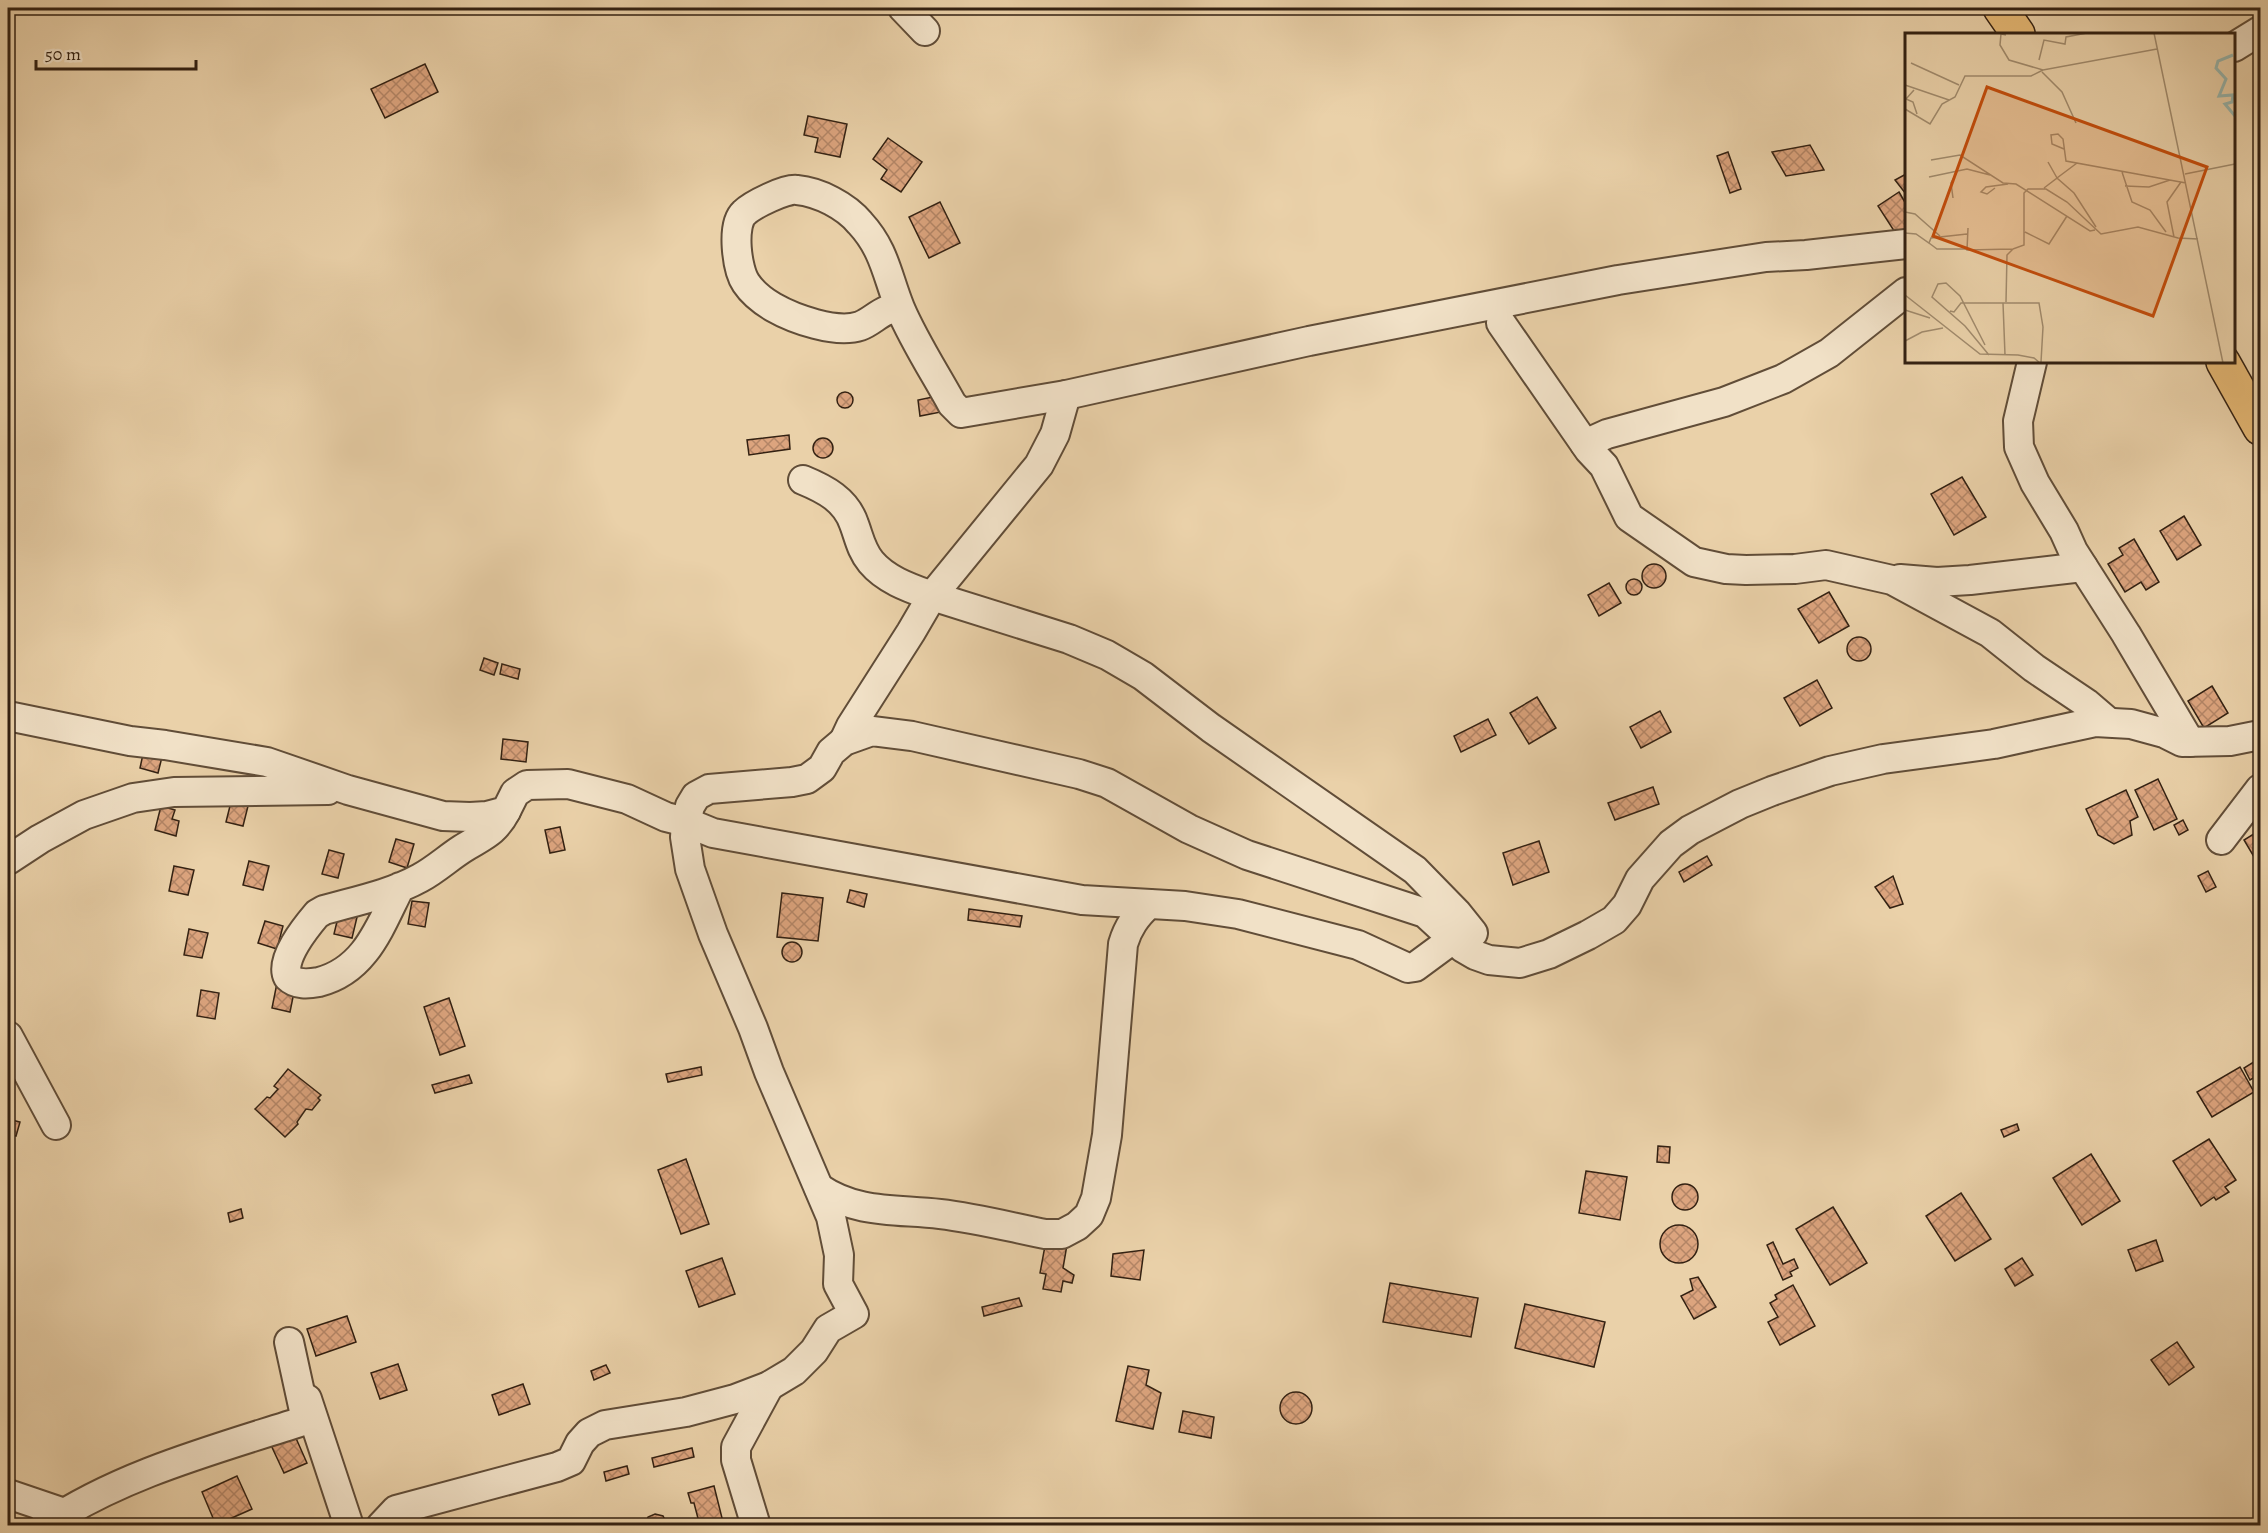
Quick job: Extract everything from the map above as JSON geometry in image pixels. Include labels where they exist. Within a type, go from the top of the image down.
[{"type":"main road","points":[[2000,8],[2017,33]]},
{"type":"main road","points":[[2224,363],[2260,428]]},
{"type":"street","points":[[903,8],[925,31]]},
{"type":"street","points":[[2235,46],[2260,31]]},
{"type":"street","points":[[900,309],[894,307],[858,326],[832,327],[813,324],[773,307],[745,282],[738,254],[739,220],[743,214],[761,202],[796,189],[820,196],[844,208],[859,221],[878,246],[888,268],[900,309],[952,404],[961,413],[1066,395],[1298,344],[1618,280],[1766,257],[1905,244]]},
{"type":"street","points":[[1585,444],[1606,434],[1724,402],[1783,378],[1828,353],[1905,293]]},
{"type":"street","points":[[1501,323],[1585,444],[1604,466],[1629,517],[1694,562],[1726,569],[1746,570],[1795,569],[1826,565],[1882,578],[1937,582],[2083,567]]},
{"type":"street","points":[[2032,363],[2018,421],[2019,447],[2035,483],[2073,550],[2190,742]]},
{"type":"street","points":[[844,741],[932,596],[1039,465],[1055,434],[1066,395]]},
{"type":"street","points":[[803,480],[818,486],[843,502],[851,516],[862,547],[869,560],[880,572],[932,596],[1069,639],[1107,655],[1143,676],[1210,728],[1415,870],[1457,913],[1463,936],[1475,955],[1489,960],[1520,963],[1549,954],[1614,920],[1627,905],[1640,879],[1671,844],[1690,830],[1740,804],[1803,780],[1883,759],[1994,744],[2044,735],[2079,725],[2107,722],[2130,723],[2164,733],[2182,742],[2230,741],[2260,735]]},
{"type":"street","points":[[1882,578],[1917,593],[1990,633],[2034,668],[2086,703],[2107,722]]},
{"type":"street","points":[[8,716],[130,741],[267,762],[348,790],[457,818],[487,816],[506,811]]},
{"type":"street","points":[[381,1526],[396,1510],[542,1473],[571,1461],[580,1443],[589,1434],[605,1425],[686,1412],[735,1399],[768,1386],[794,1371],[814,1351],[828,1329],[854,1314],[838,1284],[838,1256],[831,1217],[795,1137],[753,1028],[713,934],[690,869],[685,837],[690,810],[708,789],[792,782],[807,778],[822,768],[831,752],[844,741],[872,731],[912,736],[1079,774],[1107,783],[1189,829],[1247,855],[1425,913],[1463,936]]},
{"type":"street","points":[[400,887],[421,878],[472,843],[489,835],[498,825],[515,793],[526,785],[568,784],[631,801],[666,817],[690,810]]},
{"type":"street","points":[[2221,840],[2260,789]]},
{"type":"street","points":[[8,860],[84,815],[133,798],[174,792],[348,790]]},
{"type":"street","points":[[690,810],[713,833],[1082,900],[1185,906],[1238,914],[1358,945],[1408,968],[1415,967],[1463,936]]},
{"type":"street","points":[[819,1188],[835,1199],[849,1204],[887,1211],[939,1214],[1045,1233],[1062,1234],[1077,1227],[1089,1215],[1096,1198],[1107,1135],[1123,944],[1134,918],[1149,904]]},
{"type":"street","points":[[8,1036],[56,1125]]},
{"type":"street","points":[[342,1526],[306,1420],[289,1342],[349,1526]]},
{"type":"street","points":[[756,1526],[736,1460],[736,1447],[768,1386]]},
{"type":"street","points":[[8,1494],[54,1519],[154,1469],[306,1420]]},
{"type":"building","points":[[425,64],[438,92],[385,118],[371,89]]},
{"type":"building","points":[[808,116],[847,124],[840,157],[815,152],[818,138],[804,135]]},
{"type":"building","points":[[888,138],[922,162],[901,192],[881,179],[887,170],[873,159]]},
{"type":"building","points":[[1810,145],[1824,170],[1786,176],[1772,152]]},
{"type":"building","points":[[1728,152],[1741,189],[1730,193],[1717,156]]},
{"type":"building","points":[[1905,175],[1905,193],[1895,180]]},
{"type":"building","points":[[1899,192],[1905,202],[1905,232],[1898,237],[1878,206]]},
{"type":"building","points":[[940,202],[960,243],[929,258],[909,217]]},
{"type":"building","points":[[845,392],[853,400],[845,408],[837,400]]},
{"type":"building","points":[[938,396],[941,412],[920,416],[918,400]]},
{"type":"building","points":[[789,435],[790,449],[749,455],[747,440]]},
{"type":"building","points":[[823,438],[830,441],[833,448],[830,455],[823,458],[816,455],[813,448],[816,441]]},
{"type":"building","points":[[1962,477],[1986,517],[1954,535],[1931,494]]},
{"type":"building","points":[[2184,516],[2201,545],[2177,560],[2160,531]]},
{"type":"building","points":[[2134,539],[2159,582],[2146,590],[2141,582],[2125,592],[2108,564],[2123,555],[2119,548]]},
{"type":"building","points":[[1654,564],[1663,567],[1666,576],[1663,585],[1654,588],[1645,585],[1642,576],[1645,567]]},
{"type":"building","points":[[1634,579],[1640,581],[1642,587],[1640,593],[1634,595],[1628,593],[1626,587],[1628,581]]},
{"type":"building","points":[[1609,583],[1621,603],[1599,616],[1588,595]]},
{"type":"building","points":[[1829,592],[1849,626],[1819,643],[1798,609]]},
{"type":"building","points":[[1859,637],[1867,641],[1871,649],[1867,657],[1859,661],[1851,657],[1847,649],[1851,641]]},
{"type":"building","points":[[484,658],[498,663],[494,675],[480,670]]},
{"type":"building","points":[[502,664],[520,669],[518,679],[500,674]]},
{"type":"building","points":[[1817,680],[1832,708],[1800,726],[1784,698]]},
{"type":"building","points":[[2212,686],[2228,713],[2204,728],[2188,701]]},
{"type":"building","points":[[1537,697],[1556,728],[1529,744],[1510,713]]},
{"type":"building","points":[[1660,711],[1671,732],[1641,748],[1630,727]]},
{"type":"building","points":[[1488,719],[1496,735],[1461,752],[1454,736]]},
{"type":"building","points":[[503,739],[528,742],[526,762],[501,759]]},
{"type":"building","points":[[145,745],[164,749],[158,773],[140,768]]},
{"type":"building","points":[[2158,779],[2177,819],[2154,830],[2135,790]]},
{"type":"building","points":[[1653,787],[1659,804],[1615,820],[1608,803]]},
{"type":"building","points":[[2126,790],[2138,817],[2130,821],[2132,835],[2114,844],[2098,835],[2086,809]]},
{"type":"building","points":[[232,798],[249,802],[243,826],[226,822]]},
{"type":"building","points":[[161,806],[175,810],[172,819],[179,821],[176,836],[155,830]]},
{"type":"building","points":[[2183,820],[2188,830],[2179,835],[2174,825]]},
{"type":"building","points":[[560,827],[565,850],[550,853],[545,830]]},
{"type":"building","points":[[2260,830],[2260,867],[2244,840]]},
{"type":"building","points":[[396,839],[414,844],[407,868],[389,862]]},
{"type":"building","points":[[1539,841],[1549,872],[1513,885],[1503,853]]},
{"type":"building","points":[[329,850],[344,854],[338,878],[322,874]]},
{"type":"building","points":[[1707,856],[1712,865],[1684,882],[1679,872]]},
{"type":"building","points":[[249,861],[269,866],[263,890],[243,885]]},
{"type":"building","points":[[174,866],[194,870],[188,895],[169,891]]},
{"type":"building","points":[[2208,871],[2216,887],[2206,892],[2198,876]]},
{"type":"building","points":[[1893,876],[1903,904],[1890,908],[1875,887]]},
{"type":"building","points":[[850,890],[867,894],[864,907],[847,902]]},
{"type":"building","points":[[782,893],[823,898],[818,941],[777,937]]},
{"type":"building","points":[[412,901],[429,903],[425,927],[408,924]]},
{"type":"building","points":[[340,909],[358,913],[352,938],[334,934]]},
{"type":"building","points":[[969,909],[1022,916],[1020,927],[968,920]]},
{"type":"building","points":[[265,921],[283,926],[277,949],[258,943]]},
{"type":"building","points":[[189,929],[208,933],[202,958],[184,955]]},
{"type":"building","points":[[792,942],[799,945],[802,952],[799,959],[792,962],[785,959],[782,952],[785,945]]},
{"type":"building","points":[[277,983],[295,987],[290,1012],[272,1008]]},
{"type":"building","points":[[201,990],[219,993],[215,1019],[197,1016]]},
{"type":"building","points":[[449,998],[465,1046],[440,1055],[424,1007]]},
{"type":"building","points":[[2260,1058],[2260,1074],[2250,1080],[2244,1068]]},
{"type":"building","points":[[701,1067],[702,1075],[668,1082],[666,1074]]},
{"type":"building","points":[[2240,1067],[2254,1092],[2212,1117],[2197,1092]]},
{"type":"building","points":[[288,1069],[321,1095],[312,1110],[306,1109],[297,1122],[298,1124],[285,1137],[255,1109],[278,1089],[274,1086]]},
{"type":"building","points":[[469,1075],[472,1083],[435,1093],[432,1085]]},
{"type":"building","points":[[8,1119],[20,1122],[16,1136],[8,1134]]},
{"type":"building","points":[[2017,1124],[2019,1130],[2004,1137],[2001,1130]]},
{"type":"building","points":[[2209,1139],[2236,1180],[2225,1187],[2229,1192],[2216,1200],[2214,1197],[2201,1206],[2173,1161]]},
{"type":"building","points":[[1658,1146],[1670,1147],[1669,1163],[1657,1162]]},
{"type":"building","points":[[2091,1154],[2120,1201],[2082,1225],[2053,1178]]},
{"type":"building","points":[[686,1159],[709,1224],[681,1234],[658,1170]]},
{"type":"building","points":[[1586,1171],[1627,1177],[1620,1220],[1579,1213]]},
{"type":"building","points":[[1685,1184],[1694,1188],[1698,1197],[1694,1206],[1685,1210],[1676,1206],[1672,1197],[1676,1188]]},
{"type":"building","points":[[1961,1193],[1991,1239],[1955,1261],[1926,1216]]},
{"type":"building","points":[[1833,1207],[1867,1263],[1830,1285],[1796,1229]]},
{"type":"building","points":[[241,1209],[243,1218],[230,1222],[228,1213]]},
{"type":"building","points":[[1679,1225],[1692,1231],[1698,1244],[1692,1257],[1679,1263],[1666,1257],[1660,1244],[1666,1231]]},
{"type":"building","points":[[1047,1235],[1068,1239],[1063,1268],[1074,1275],[1072,1283],[1063,1281],[1061,1292],[1043,1289],[1046,1274],[1040,1273]]},
{"type":"building","points":[[2156,1240],[2163,1261],[2136,1271],[2128,1250]]},
{"type":"building","points":[[1773,1242],[1783,1264],[1794,1259],[1798,1268],[1790,1272],[1792,1276],[1783,1280],[1767,1245]]},
{"type":"building","points":[[1144,1250],[1140,1280],[1111,1276],[1113,1254]]},
{"type":"building","points":[[722,1258],[735,1294],[699,1307],[686,1271]]},
{"type":"building","points":[[2022,1258],[2033,1275],[2015,1286],[2005,1269]]},
{"type":"building","points":[[1698,1277],[1716,1307],[1694,1319],[1681,1296],[1693,1290],[1690,1279]]},
{"type":"building","points":[[1390,1283],[1478,1298],[1471,1337],[1383,1322]]},
{"type":"building","points":[[1793,1285],[1815,1326],[1780,1345],[1768,1322],[1778,1317],[1770,1303],[1777,1299],[1775,1295]]},
{"type":"building","points":[[1019,1298],[1022,1306],[984,1316],[982,1307]]},
{"type":"building","points":[[1525,1304],[1605,1322],[1594,1367],[1515,1348]]},
{"type":"building","points":[[347,1316],[356,1342],[316,1356],[307,1329]]},
{"type":"building","points":[[2177,1342],[2194,1367],[2169,1385],[2151,1360]]},
{"type":"building","points":[[398,1364],[407,1390],[380,1399],[371,1373]]},
{"type":"building","points":[[606,1365],[610,1373],[594,1380],[591,1371]]},
{"type":"building","points":[[1128,1366],[1149,1370],[1146,1385],[1161,1393],[1153,1429],[1116,1421]]},
{"type":"building","points":[[523,1384],[530,1404],[499,1415],[492,1395]]},
{"type":"building","points":[[1296,1392],[1307,1397],[1312,1408],[1307,1419],[1296,1424],[1285,1419],[1280,1408],[1285,1397]]},
{"type":"building","points":[[1183,1411],[1214,1417],[1211,1438],[1179,1432]]},
{"type":"building","points":[[295,1436],[307,1463],[284,1473],[270,1443]]},
{"type":"building","points":[[692,1448],[694,1457],[654,1467],[652,1458]]},
{"type":"building","points":[[627,1466],[629,1474],[606,1481],[604,1472]]},
{"type":"building","points":[[237,1476],[252,1509],[216,1525],[202,1492]]},
{"type":"building","points":[[714,1486],[724,1526],[700,1526],[694,1503],[691,1503],[688,1493]]},
{"type":"building","points":[[655,1514],[663,1516],[668,1526],[644,1526],[648,1517]]}]
